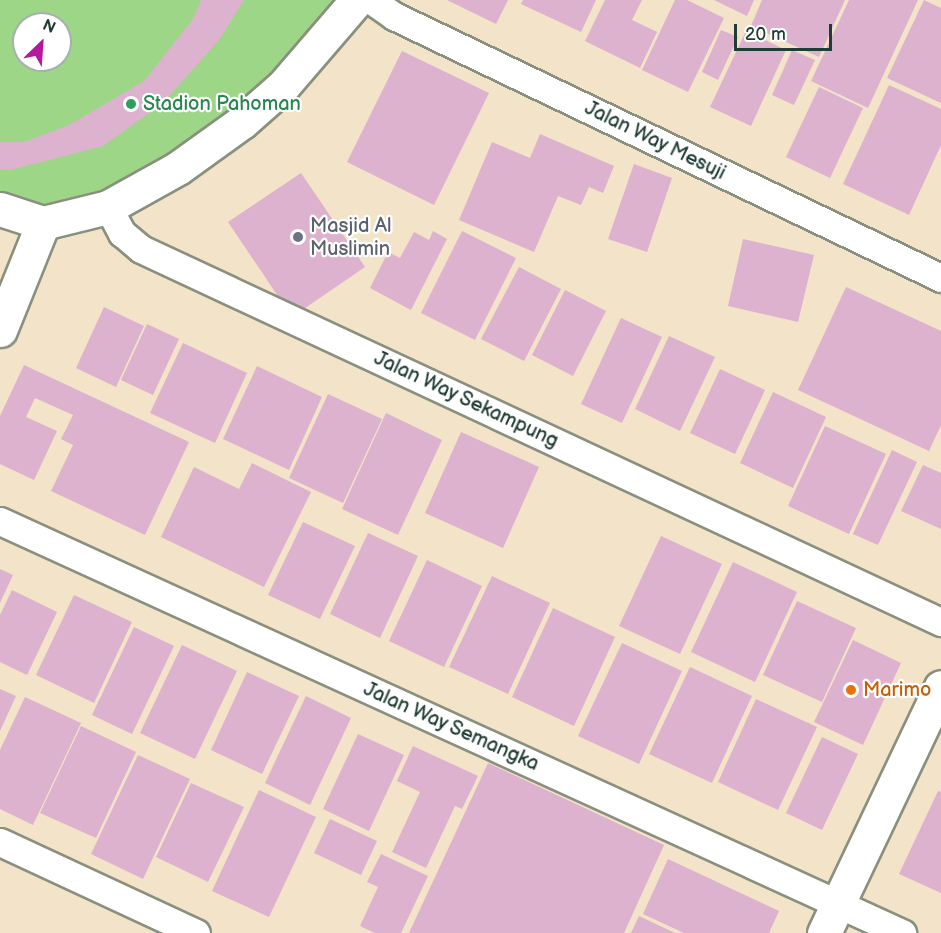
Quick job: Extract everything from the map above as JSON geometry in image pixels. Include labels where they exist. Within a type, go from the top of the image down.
[{"type":"main road","points":[[0,210],[43,222],[108,207],[178,168],[242,122],[290,78],[357,0]]},
{"type":"main road","points":[[0,330],[43,222]]},
{"type":"main road","points":[[824,933],[941,687]]},
{"type":"street","name":"Jalan Way Mesuji","points":[[370,0],[405,22],[941,278]]},
{"type":"street","name":"Jalan Way Sekampung","points":[[108,207],[122,233],[141,249],[941,622]]},
{"type":"street","name":"Jalan Way Semangka","points":[[0,521],[902,933]]},
{"type":"street","points":[[0,842],[196,933]]},
{"type":"green space","name":"Stadion Pahoman","points":[[0,0],[357,0],[327,38],[108,207],[0,209]]},
{"type":"building","points":[[201,0],[244,0],[219,40],[163,103],[103,146],[10,170],[0,169],[0,142],[24,142],[69,125],[144,81],[193,19]]},
{"type":"building","points":[[447,0],[508,0],[496,24]]},
{"type":"building","points":[[523,0],[596,0],[581,32],[521,4]]},
{"type":"building","points":[[605,0],[642,0],[632,20],[657,32],[640,68],[585,41]]},
{"type":"building","points":[[675,0],[687,0],[724,18],[688,92],[642,70]]},
{"type":"building","points":[[714,0],[754,0],[747,16]]},
{"type":"building","points":[[762,0],[845,0],[819,57],[751,26]]},
{"type":"building","points":[[849,0],[918,0],[868,108],[811,81]]},
{"type":"building","points":[[924,0],[941,8],[941,103],[887,78]]},
{"type":"building","points":[[721,30],[738,37],[718,80],[702,72]]},
{"type":"building","points":[[746,31],[786,50],[751,126],[710,107]]},
{"type":"building","points":[[792,50],[815,60],[794,105],[772,95]]},
{"type":"building","points":[[402,51],[489,93],[434,205],[347,162]]},
{"type":"building","points":[[889,85],[941,109],[941,145],[909,215],[843,184]]},
{"type":"building","points":[[819,87],[863,108],[830,178],[786,157]]},
{"type":"building","points":[[540,134],[614,166],[603,193],[589,187],[581,205],[558,196],[534,252],[459,220],[492,142],[530,158]]},
{"type":"building","points":[[634,164],[672,178],[647,252],[608,239]]},
{"type":"building","points":[[301,173],[365,267],[292,317],[228,222]]},
{"type":"building","points":[[433,231],[447,239],[411,310],[370,288],[388,252],[400,258],[414,232],[429,240]]},
{"type":"building","points":[[462,231],[516,258],[475,340],[421,313]]},
{"type":"building","points":[[743,239],[814,255],[798,322],[728,306]]},
{"type":"building","points":[[519,267],[561,289],[524,361],[481,339]]},
{"type":"building","points":[[846,287],[941,331],[941,425],[929,451],[798,390]]},
{"type":"building","points":[[565,290],[606,311],[573,376],[532,355]]},
{"type":"building","points":[[104,307],[144,326],[116,387],[76,368]]},
{"type":"building","points":[[621,318],[662,337],[622,423],[581,404]]},
{"type":"building","points":[[147,324],[179,339],[153,395],[121,380]]},
{"type":"building","points":[[669,336],[715,357],[680,431],[635,409]]},
{"type":"building","points":[[183,343],[247,373],[215,443],[150,413]]},
{"type":"building","points":[[24,365],[189,442],[145,535],[51,491],[73,445],[61,439],[73,415],[35,398],[26,417],[57,431],[34,480],[0,464],[0,416]]},
{"type":"building","points":[[257,366],[322,397],[289,470],[223,439]]},
{"type":"building","points":[[720,369],[765,390],[735,454],[690,433]]},
{"type":"building","points":[[773,392],[826,417],[793,488],[740,463]]},
{"type":"building","points":[[328,394],[382,419],[343,503],[289,478]]},
{"type":"building","points":[[386,413],[442,440],[398,535],[342,509]]},
{"type":"building","points":[[825,426],[886,454],[849,534],[788,506]]},
{"type":"building","points":[[461,432],[539,467],[503,548],[425,513]]},
{"type":"building","points":[[892,450],[917,462],[878,545],[853,534]]},
{"type":"building","points":[[252,463],[311,492],[264,587],[161,537],[194,467],[239,489]]},
{"type":"building","points":[[923,465],[941,473],[941,529],[901,511]]},
{"type":"building","points":[[303,522],[355,546],[320,619],[268,595]]},
{"type":"building","points":[[368,533],[418,556],[380,638],[330,614]]},
{"type":"building","points":[[661,536],[722,564],[680,654],[619,626]]},
{"type":"building","points":[[427,560],[482,586],[444,667],[389,641]]},
{"type":"building","points":[[733,562],[797,592],[755,682],[691,652]]},
{"type":"building","points":[[0,569],[13,575],[0,603]]},
{"type":"building","points":[[492,576],[550,603],[508,694],[449,667]]},
{"type":"building","points":[[12,590],[57,612],[27,675],[0,662],[0,615]]},
{"type":"building","points":[[74,595],[132,622],[94,703],[36,675]]},
{"type":"building","points":[[797,601],[856,628],[822,702],[763,675]]},
{"type":"building","points":[[553,608],[615,637],[574,726],[512,697]]},
{"type":"building","points":[[134,627],[174,646],[132,734],[92,715]]},
{"type":"building","points":[[853,640],[901,663],[863,745],[814,722]]},
{"type":"building","points":[[622,643],[682,671],[639,764],[578,736]]},
{"type":"building","points":[[182,645],[237,671],[195,759],[140,733]]},
{"type":"building","points":[[690,667],[752,696],[712,783],[649,754]]},
{"type":"building","points":[[247,672],[299,696],[262,774],[211,750]]},
{"type":"building","points":[[0,689],[16,696],[0,731]]},
{"type":"building","points":[[306,696],[351,718],[310,805],[265,783]]},
{"type":"building","points":[[25,697],[81,723],[33,825],[0,809],[0,750]]},
{"type":"building","points":[[756,699],[817,727],[778,810],[718,782]]},
{"type":"building","points":[[81,726],[136,752],[96,838],[40,813]]},
{"type":"building","points":[[358,734],[404,755],[369,831],[323,809]]},
{"type":"building","points":[[822,737],[858,754],[822,830],[786,813]]},
{"type":"building","points":[[413,746],[478,776],[462,809],[455,806],[426,868],[392,852],[420,792],[397,781]]},
{"type":"building","points":[[138,755],[190,779],[143,879],[91,854]]},
{"type":"building","points":[[488,763],[664,845],[624,933],[409,933]]},
{"type":"building","points":[[191,783],[244,807],[208,882],[156,857]]},
{"type":"building","points":[[259,790],[316,817],[269,917],[212,891]]},
{"type":"building","points":[[938,791],[941,792],[941,893],[899,874]]},
{"type":"building","points":[[330,819],[377,841],[361,875],[314,853]]},
{"type":"building","points":[[381,854],[428,876],[401,933],[375,933],[360,926],[378,887],[367,882]]},
{"type":"building","points":[[668,859],[779,911],[769,933],[684,933],[643,914]]},
{"type":"building","points":[[639,916],[675,933],[631,933]]},
{"type":"place","name":"Stadion Pahoman","points":[[131,104]]},
{"type":"place","name":"Masjid Al Muslimin","points":[[298,237]]},
{"type":"place","name":"Marimo","points":[[851,690]]}]
